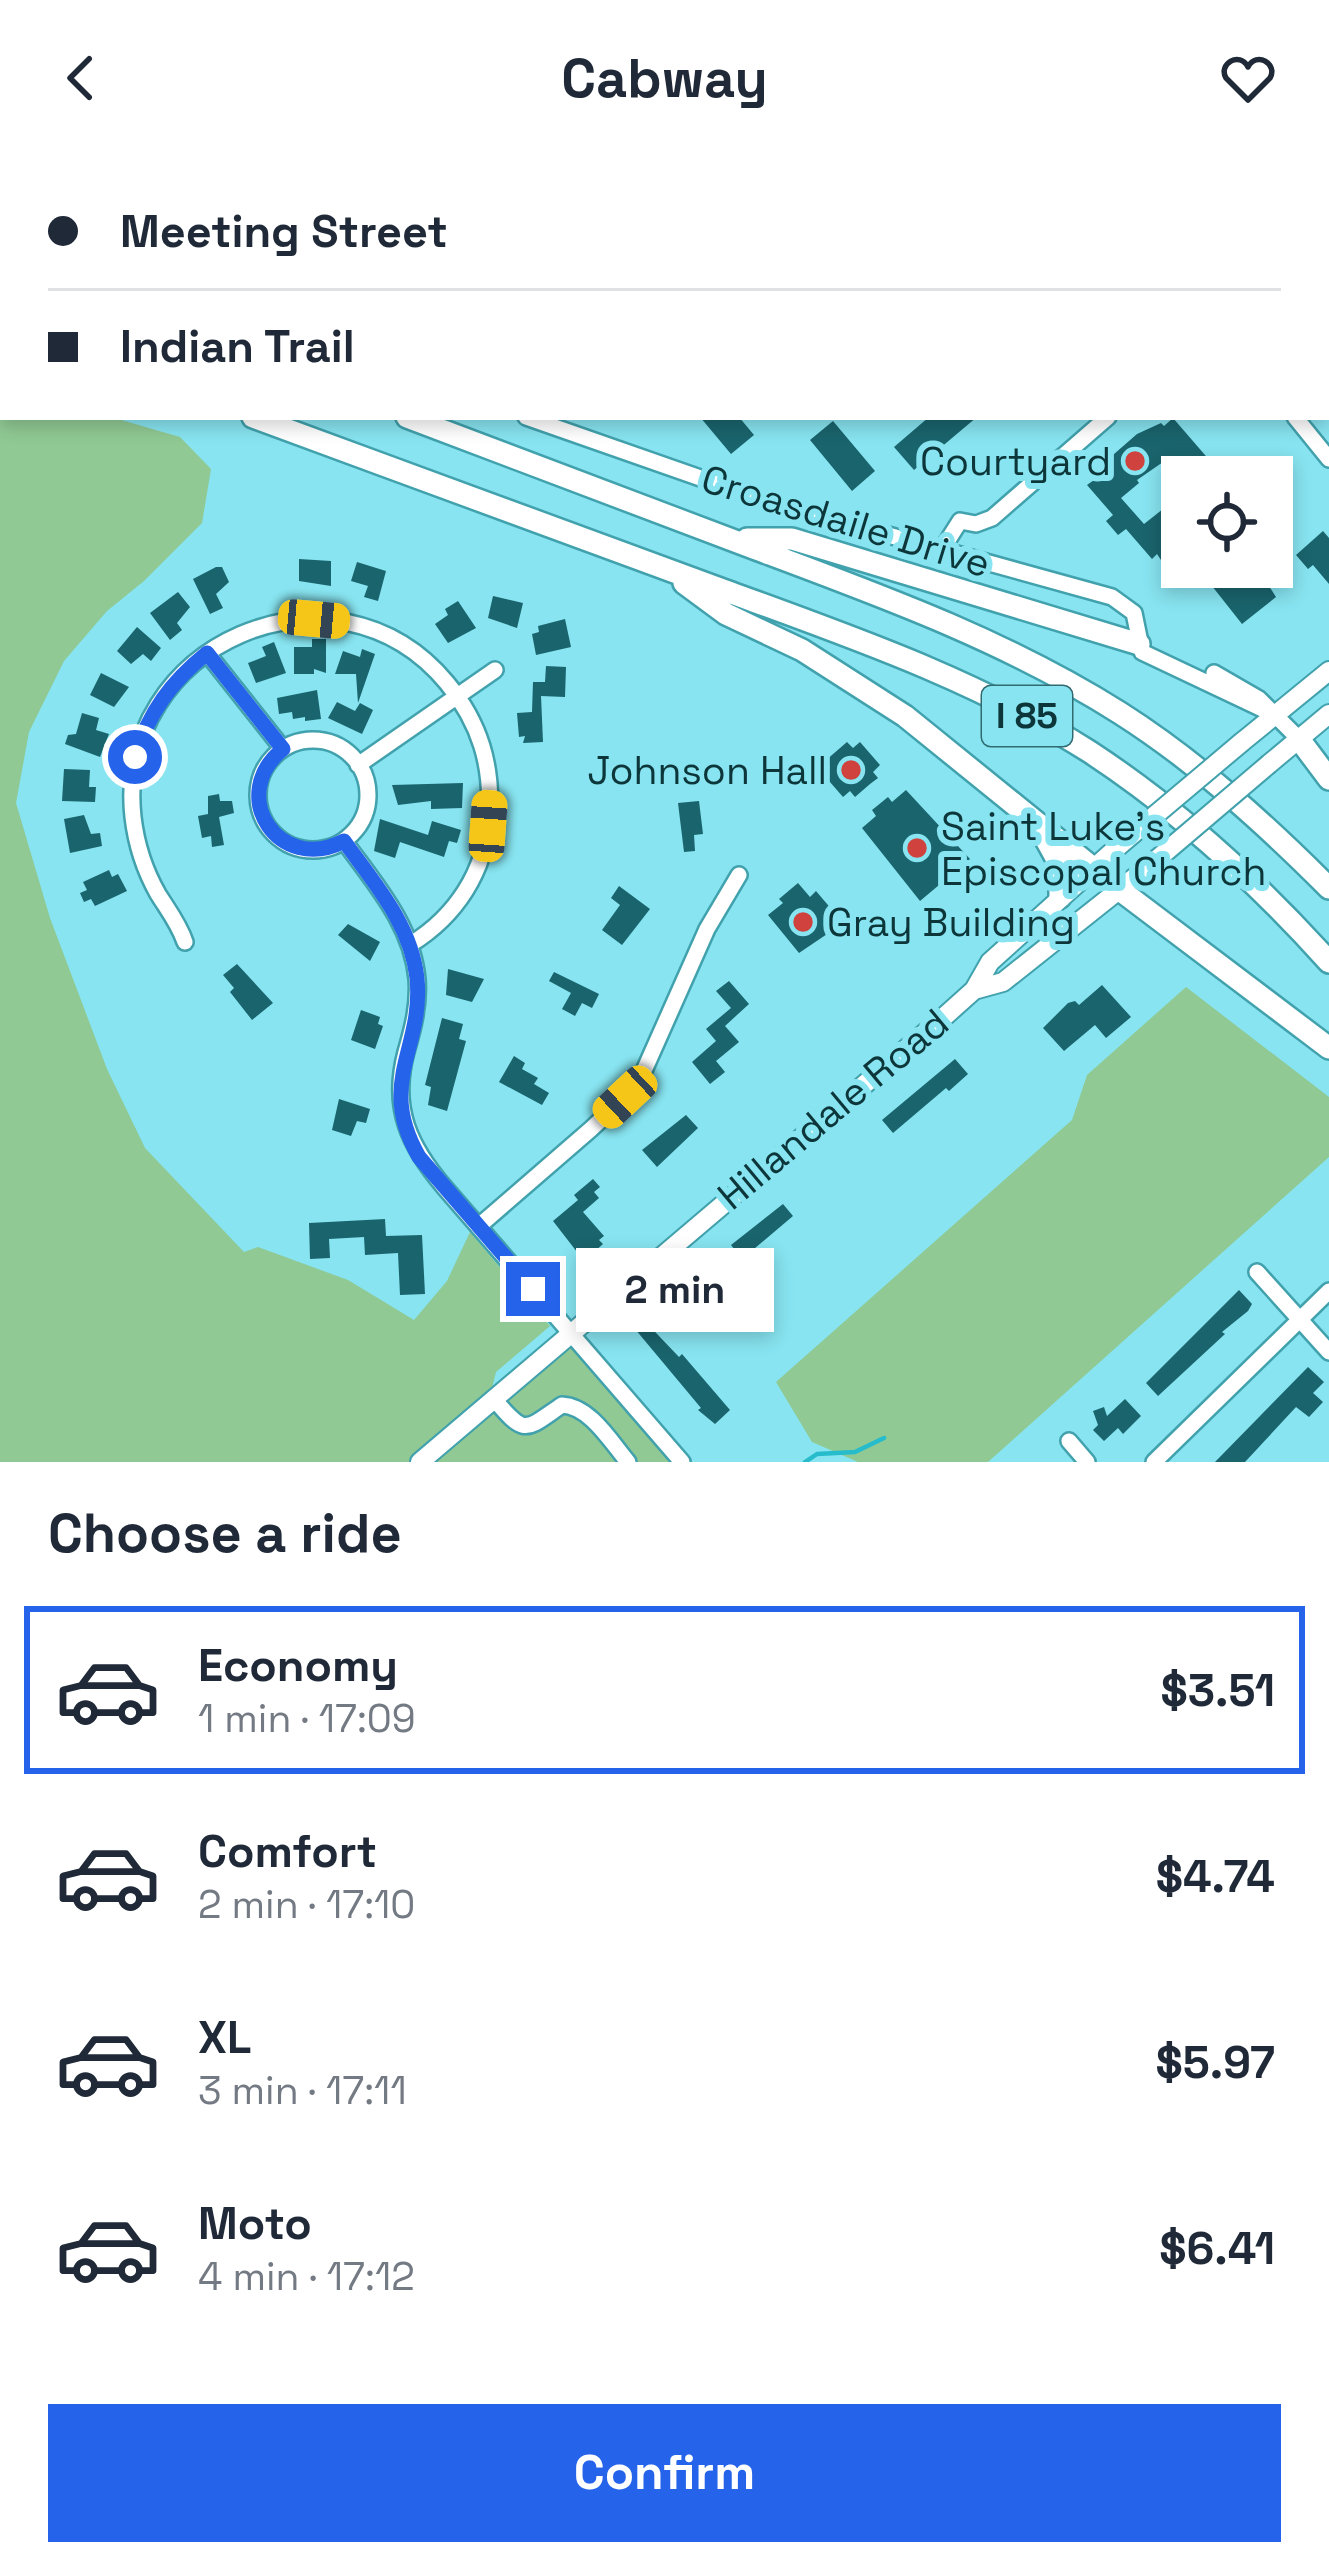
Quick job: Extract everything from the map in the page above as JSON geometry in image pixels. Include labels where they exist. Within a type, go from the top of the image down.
[{"type":"highway","name":"I 85","points":[[262,420],[883,648],[1057,732],[1149,793],[1213,844],[1329,962]]},
{"type":"highway","name":"I 85","points":[[415,420],[940,619],[1076,686],[1220,786],[1329,888]]},
{"type":"highway","points":[[730,539],[791,539],[1139,644]]},
{"type":"highway","points":[[665,568],[726,614],[802,650],[942,744],[1032,821],[1329,1048]]},
{"type":"highway","points":[[1299,739],[1329,778]]},
{"type":"highway","points":[[1032,821],[1058,860],[1060,897]]},
{"type":"main road","name":"Hillandale Road","points":[[420,1462],[974,990],[989,962],[1060,897],[1329,671]]},
{"type":"main road","name":"Hillandale Road","points":[[974,990],[1004,982],[1329,714]]},
{"type":"street","name":"Croasdaile Drive","points":[[535,420],[769,502],[1118,599],[1136,616],[1139,644]]},
{"type":"street","points":[[941,551],[960,521],[976,524],[992,518],[1105,420]]},
{"type":"street","points":[[1297,420],[1329,459]]},
{"type":"street","points":[[185,942],[144,864],[134,827],[135,757],[152,713],[184,671],[233,636],[290,620],[343,621],[406,645],[458,695],[484,748],[489,772],[488,826],[480,862],[444,920],[411,944]]},
{"type":"street","points":[[1139,644],[1196,664],[1245,690],[1299,739]]},
{"type":"street","points":[[207,653],[283,749]]},
{"type":"street","points":[[358,765],[495,670]]},
{"type":"street","points":[[305,741],[329,743],[358,765],[368,800],[360,823],[344,841],[321,850],[296,848],[267,826],[258,802],[260,778],[283,749],[305,741]]},
{"type":"street","points":[[344,841],[411,944],[418,998],[401,1072],[401,1110],[419,1157],[682,1462]]},
{"type":"street","points":[[478,1226],[591,1129],[643,1073],[707,929],[739,875]]},
{"type":"street","points":[[1257,1272],[1329,1352]]},
{"type":"street","points":[[1154,1462],[1329,1292]]},
{"type":"street","points":[[494,1399],[515,1424],[527,1427],[557,1408],[574,1406],[628,1462]]},
{"type":"street","points":[[1069,1441],[1088,1462]]},
{"type":"green space","points":[[0,420],[121,420],[180,437],[211,469],[202,523],[107,611],[64,661],[29,732],[16,803],[50,918],[107,1069],[145,1148],[244,1252],[258,1247],[348,1280],[414,1320],[447,1281],[470,1232],[550,1326],[496,1372],[489,1400],[570,1341],[673,1462],[0,1462]]},
{"type":"green space","points":[[1186,987],[1329,1097],[1329,1157],[988,1462],[858,1462],[812,1442],[776,1382],[1072,1120],[1087,1075]]},
{"type":"building","points":[[703,420],[742,420],[754,435],[731,454]]},
{"type":"building","points":[[926,420],[973,420],[914,470],[894,447]]},
{"type":"building","name":"Courtyard","points":[[1175,420],[1206,456],[1161,456],[1161,463],[1121,498],[1144,524],[1161,511],[1161,560],[1157,554],[1152,559],[1126,529],[1118,535],[1106,521],[1113,515],[1087,485],[1094,480],[1090,475],[1137,434]]},
{"type":"building","points":[[833,421],[875,471],[852,491],[810,440]]},
{"type":"building","points":[[1323,531],[1329,538],[1329,584],[1313,565],[1308,569],[1296,555]]},
{"type":"building","points":[[299,559],[331,561],[331,586],[299,581]]},
{"type":"building","points":[[357,562],[386,571],[378,601],[364,597],[368,586],[351,581]]},
{"type":"building","points":[[222,567],[229,582],[216,594],[223,608],[210,614],[193,579]]},
{"type":"building","points":[[1214,588],[1270,588],[1276,597],[1242,624]]},
{"type":"building","points":[[178,592],[190,607],[177,623],[182,630],[170,640],[150,613]]},
{"type":"building","points":[[493,596],[523,603],[517,628],[488,618]]},
{"type":"building","points":[[458,601],[476,628],[448,643],[435,624]]},
{"type":"building","points":[[565,619],[571,647],[536,655],[532,634],[539,632],[538,626]]},
{"type":"building","points":[[137,627],[161,648],[151,661],[143,654],[131,664],[117,651]]},
{"type":"building","points":[[312,639],[326,639],[326,673],[314,669],[314,674],[294,674],[294,647],[312,647]]},
{"type":"building","points":[[274,642],[286,673],[256,683],[248,663],[266,656],[262,647]]},
{"type":"building","points":[[362,649],[375,654],[358,703],[356,674],[335,674],[343,651],[360,657]]},
{"type":"building","points":[[546,666],[566,667],[565,697],[541,696],[543,742],[523,743],[517,713],[532,712],[533,682],[545,682]]},
{"type":"building","points":[[101,673],[129,687],[114,707],[90,695]]},
{"type":"building","points":[[317,690],[321,719],[305,721],[305,717],[293,719],[292,712],[279,714],[277,698]]},
{"type":"building","points":[[337,702],[355,711],[360,703],[373,710],[362,734],[328,718]]},
{"type":"building","points":[[82,713],[99,718],[96,730],[109,734],[100,757],[65,744],[68,735],[76,734]]},
{"type":"building","name":"Johnson Hall","points":[[847,742],[853,748],[860,742],[880,765],[873,772],[878,778],[855,797],[850,791],[843,797],[823,774],[830,768],[825,761]]},
{"type":"building","points":[[64,769],[90,770],[89,787],[96,787],[95,802],[62,801]]},
{"type":"building","points":[[463,783],[462,808],[431,809],[431,801],[398,805],[392,785]]},
{"type":"building","name":"Saint Luke's Episcopal Church","points":[[906,790],[970,859],[920,901],[862,828],[876,816],[872,810]]},
{"type":"building","points":[[219,794],[220,801],[232,801],[234,813],[219,817],[224,845],[212,847],[211,836],[202,838],[198,816],[208,814],[208,796]]},
{"type":"building","points":[[699,801],[703,834],[694,835],[695,851],[684,852],[678,803]]},
{"type":"building","points":[[84,815],[91,834],[100,833],[102,846],[70,853],[64,819]]},
{"type":"building","points":[[380,819],[428,835],[432,821],[461,830],[457,843],[449,841],[444,857],[400,842],[395,858],[374,851]]},
{"type":"building","points":[[109,870],[112,877],[118,874],[127,891],[95,906],[91,899],[84,902],[83,882]]},
{"type":"building","name":"Gray Building","points":[[798,883],[810,897],[816,891],[833,911],[826,917],[836,928],[799,953],[768,915]]},
{"type":"building","points":[[619,886],[650,909],[622,945],[602,930],[620,905],[611,898]]},
{"type":"building","points":[[348,924],[380,942],[370,961],[338,935]]},
{"type":"building","points":[[237,964],[273,1003],[252,1020],[223,975]]},
{"type":"building","points":[[448,969],[484,979],[472,1002],[446,995]]},
{"type":"building","points":[[554,972],[599,994],[592,1008],[582,1003],[575,1016],[562,1009],[571,993],[549,981]]},
{"type":"building","points":[[729,981],[749,1004],[725,1026],[739,1042],[716,1061],[725,1072],[710,1084],[692,1062],[716,1041],[706,1029],[731,1008],[716,991]]},
{"type":"building","points":[[1102,985],[1131,1017],[1106,1038],[1095,1025],[1064,1051],[1043,1028],[1068,1003],[1079,1005]]},
{"type":"building","points":[[361,1010],[380,1017],[378,1024],[383,1026],[375,1049],[351,1040]]},
{"type":"building","points":[[442,1018],[463,1024],[459,1039],[466,1041],[447,1111],[428,1105],[431,1087],[425,1085]]},
{"type":"building","points":[[514,1056],[525,1063],[522,1069],[538,1078],[534,1084],[549,1093],[542,1105],[499,1082]]},
{"type":"building","points":[[955,1059],[968,1074],[893,1133],[882,1120]]},
{"type":"building","points":[[339,1099],[370,1109],[366,1123],[357,1121],[351,1136],[332,1130]]},
{"type":"building","points":[[686,1115],[698,1128],[657,1167],[642,1150]]},
{"type":"building","points":[[593,1179],[600,1187],[594,1192],[599,1198],[583,1212],[604,1236],[599,1240],[603,1244],[584,1261],[553,1221],[578,1200],[574,1195]]},
{"type":"building","points":[[783,1204],[793,1216],[742,1259],[731,1245]]},
{"type":"building","points":[[385,1219],[386,1236],[422,1235],[425,1294],[400,1295],[398,1253],[365,1255],[364,1237],[329,1239],[330,1258],[310,1259],[309,1223]]},
{"type":"building","points":[[1239,1290],[1252,1304],[1248,1311],[1158,1396],[1146,1383]]},
{"type":"building","points":[[639,1315],[679,1357],[682,1354],[730,1410],[715,1424],[698,1410],[701,1408],[630,1323]]},
{"type":"building","points":[[1308,1367],[1324,1382],[1313,1393],[1323,1402],[1309,1417],[1296,1407],[1245,1462],[1215,1462]]},
{"type":"building","points":[[1125,1399],[1141,1416],[1123,1434],[1118,1428],[1104,1441],[1093,1430],[1098,1425],[1093,1411],[1104,1407],[1107,1416]]},
{"type":"waterway","points":[[805,1462],[817,1454],[855,1452],[884,1438]]},
{"type":"place","name":"Courtyard","points":[[1135,461]]},
{"type":"place","name":"Johnson Hall","points":[[851,770]]},
{"type":"place","name":"Saint Luke's Episcopal Church","points":[[917,848]]},
{"type":"place","name":"Gray Building","points":[[803,922]]},
{"type":"route","points":[[135,757],[164,694],[207,653],[283,749],[260,778],[258,802],[267,826],[296,848],[321,850],[344,841],[397,916],[411,944],[417,977],[416,1016],[400,1085],[410,1141],[533,1289]]}]
